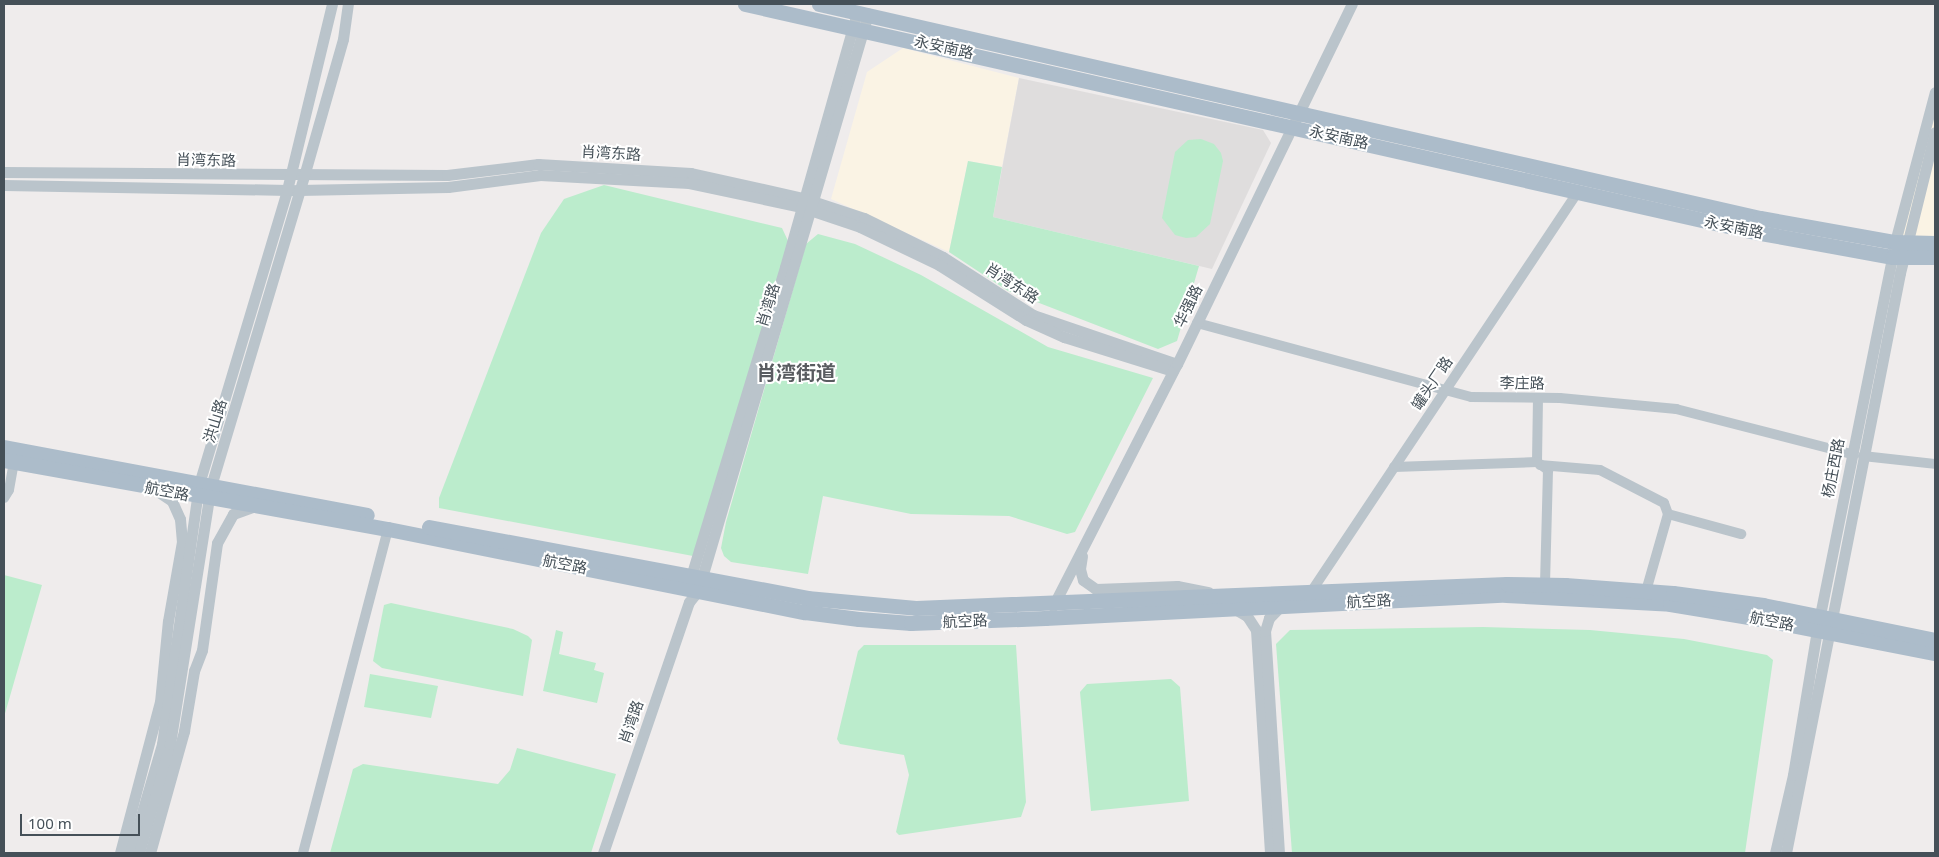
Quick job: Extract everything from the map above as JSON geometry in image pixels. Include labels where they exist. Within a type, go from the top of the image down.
[{"type":"main road","name":"永安南路","points":[[745,4],[1293,126],[1755,232],[1900,250],[1935,243]]},
{"type":"main road","name":"永安南路","points":[[819,4],[863,11],[1935,257]]},
{"type":"main road","name":"航空路","points":[[4,447],[204,491],[858,619],[911,623],[1045,618],[1230,602],[1310,592],[1545,585],[1646,591],[1763,605],[1935,654]]},
{"type":"main road","name":"航空路","points":[[9,461],[153,488],[204,491],[255,506],[388,529],[694,587],[807,598],[916,608],[1055,603],[1230,602],[1281,606],[1485,595],[1592,598],[1670,604],[1935,640]]},
{"type":"street","name":"洪山路","points":[[130,853],[162,744],[204,491],[320,65],[332,4]]},
{"type":"street","name":"洪山路","points":[[139,853],[170,744],[204,491],[304,176],[343,39],[348,4]]},
{"type":"street","name":"华强路","points":[[1045,618],[1055,603],[1197,323],[1352,4]]},
{"type":"street","name":"肖湾路","points":[[603,853],[694,587],[808,204],[863,11]]},
{"type":"street","name":"杨庄西路","points":[[1786,853],[1825,624],[1851,454],[1900,250],[1935,92]]},
{"type":"street","name":"杨庄西路","points":[[1775,853],[1863,456],[1900,250],[1935,132]]},
{"type":"street","name":"肖湾东路","points":[[4,172],[290,176],[447,175],[538,164],[691,173],[808,204],[902,245],[1026,320],[1056,334],[1175,367]]},
{"type":"street","name":"肖湾东路","points":[[4,186],[287,190],[448,188],[540,175],[689,183],[808,204]]},
{"type":"street","name":"罐头厂路","points":[[1310,592],[1578,192]]},
{"type":"street","name":"李庄路","points":[[1197,323],[1471,397],[1538,398],[1676,409],[1851,454]]},
{"type":"street","points":[[1538,398],[1539,464]]},
{"type":"street","points":[[1863,456],[1935,464]]},
{"type":"street","points":[[4,498],[9,490],[9,461]]},
{"type":"street","points":[[1539,464],[1548,470],[1545,585]]},
{"type":"street","points":[[1394,467],[1539,464],[1600,470],[1664,503],[1669,509],[1646,591]]},
{"type":"street","points":[[120,853],[160,702],[168,621],[182,542],[180,519],[172,502],[153,488]]},
{"type":"street","points":[[150,853],[184,731],[194,671],[202,650],[217,542],[222,527],[233,514],[255,506]]},
{"type":"street","points":[[1668,514],[1741,534]]},
{"type":"street","points":[[303,853],[388,529]]},
{"type":"street","points":[[1085,541],[1080,569],[1083,580],[1096,589],[1178,586],[1230,602],[1247,616],[1256,630],[1270,853]]},
{"type":"street","points":[[1279,853],[1265,631],[1269,618],[1281,606]]},
{"type":"shaded area","points":[[903,48],[1019,78],[1002,167],[968,161],[949,252],[831,199],[867,72]]},
{"type":"shaded area","points":[[1019,78],[1263,130],[1271,143],[1212,269],[993,217]]},
{"type":"shaded area","points":[[1935,92],[1935,243],[1895,242]]},
{"type":"green space","points":[[1201,139],[1214,144],[1221,153],[1223,161],[1210,224],[1196,237],[1186,238],[1175,235],[1162,218],[1175,152],[1188,140]]},
{"type":"green space","points":[[968,161],[1002,167],[993,217],[1199,266],[1177,341],[1158,349],[1008,291],[949,252]]},
{"type":"green space","points":[[604,185],[782,228],[789,243],[693,556],[439,508],[439,498],[541,233],[564,199]]},
{"type":"green space","points":[[818,234],[855,244],[921,275],[1048,347],[1153,378],[1075,532],[1067,534],[1009,516],[911,514],[823,496],[808,574],[731,562],[724,556],[721,548],[726,522],[806,244]]},
{"type":"green space","points":[[4,575],[42,585],[4,717]]},
{"type":"green space","points":[[391,603],[513,629],[528,636],[532,640],[523,696],[382,668],[373,661],[384,605]]},
{"type":"green space","points":[[1483,627],[1590,630],[1684,639],[1767,655],[1773,660],[1745,853],[1292,853],[1276,644],[1290,630]]},
{"type":"green space","points":[[556,630],[563,632],[559,654],[596,663],[594,670],[604,673],[597,703],[543,691]]},
{"type":"green space","points":[[864,645],[1016,645],[1026,802],[1021,817],[899,835],[896,832],[909,775],[904,755],[840,744],[837,739],[858,651]]},
{"type":"green space","points":[[370,674],[438,686],[431,718],[364,707]]},
{"type":"green space","points":[[1171,679],[1180,687],[1189,801],[1091,811],[1080,692],[1087,684]]},
{"type":"green space","points":[[517,748],[616,774],[591,853],[330,853],[353,769],[363,764],[498,784],[510,770]]},
{"type":"district","name":"肖湾街道","points":[[796,372]]}]
